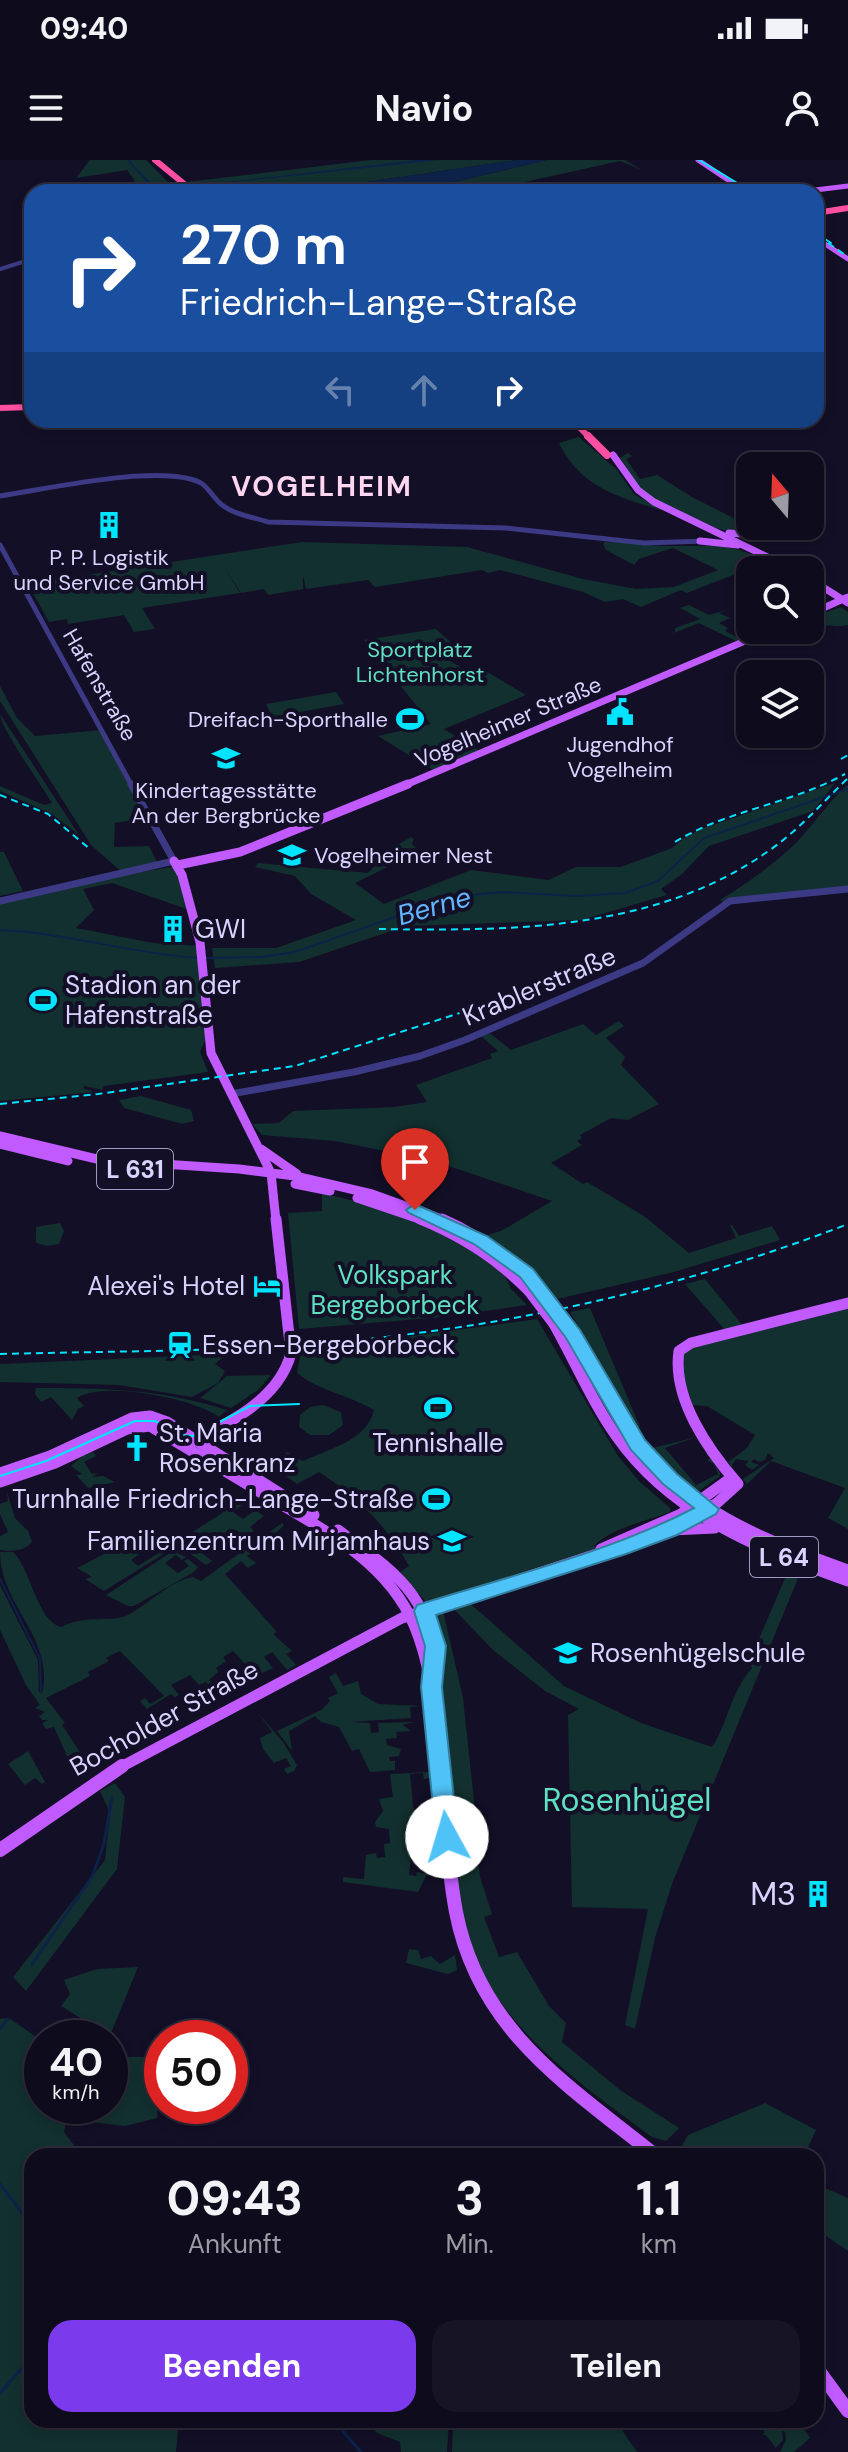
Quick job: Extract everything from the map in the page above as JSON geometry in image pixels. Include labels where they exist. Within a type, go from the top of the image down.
[{"type":"highway","points":[[152,160],[180,184]]},
{"type":"highway","points":[[824,211],[848,208]]},
{"type":"highway","points":[[824,211],[848,208]]},
{"type":"highway","points":[[0,407],[24,406]]},
{"type":"highway","points":[[581,428],[610,455]]},
{"type":"highway","points":[[586,428],[610,455]]},
{"type":"main road","points":[[698,160],[734,184]]},
{"type":"main road","points":[[720,174],[739,184]]},
{"type":"main road","points":[[824,189],[848,186]]},
{"type":"main road","points":[[824,239],[848,252]]},
{"type":"main road","points":[[824,241],[848,259]]},
{"type":"main road","points":[[610,455],[645,500],[760,556]]},
{"type":"main road","points":[[610,455],[647,498],[768,556]]},
{"type":"main road","points":[[700,541],[710,535],[709,530]]},
{"type":"main road","points":[[721,532],[755,535],[748,540],[751,547]]},
{"type":"main road","points":[[700,541],[740,546]]},
{"type":"main road","points":[[824,590],[846,603]]},
{"type":"main road","points":[[824,609],[846,603]]},
{"type":"main road","name":"Vogelheimer Straße","points":[[177,862],[258,845],[738,644]]},
{"type":"main road","name":"Hafenstraße","points":[[177,862],[203,957],[210,1051],[260,1148],[271,1177],[291,1350],[286,1374],[267,1396],[190,1442]]},
{"type":"main road","name":"L 631","points":[[0,1136],[20,1145],[99,1166],[271,1177]]},
{"type":"main road","name":"L 631","points":[[0,1144],[106,1161],[231,1169],[271,1177]]},
{"type":"main road","points":[[231,1169],[247,1165],[260,1148]]},
{"type":"main road","name":"Hafenstraße","points":[[260,1148],[301,1178]]},
{"type":"main road","name":"L 64","points":[[271,1177],[301,1178],[381,1198],[453,1225],[508,1258],[560,1323],[638,1445],[699,1509],[721,1529],[848,1581]]},
{"type":"main road","name":"L 64","points":[[271,1177],[359,1199],[434,1225],[487,1254],[534,1290]]},
{"type":"main road","points":[[580,1561],[670,1530],[735,1481],[681,1394],[676,1368],[678,1352],[691,1343],[848,1303]]},
{"type":"main road","points":[[0,1473],[50,1456],[129,1419],[145,1421],[190,1442],[347,1537],[398,1575],[425,1611],[435,1646],[432,1687],[456,1913],[477,1979],[503,2021],[535,2059],[646,2148]]},
{"type":"main road","points":[[0,1482],[55,1463],[145,1421]]},
{"type":"main road","points":[[190,1442],[342,1542],[377,1571],[410,1615],[432,1687]]},
{"type":"main road","points":[[580,1561],[609,1545],[699,1509]]},
{"type":"main road","name":"L 64","points":[[699,1509],[767,1540],[848,1570]]},
{"type":"main road","points":[[670,1530],[721,1529]]},
{"type":"main road","name":"Bocholder Straße","points":[[0,1850],[99,1778],[359,1640],[410,1615],[580,1561]]},
{"type":"main road","name":"Bocholder Straße","points":[[359,1640],[400,1627],[413,1630],[417,1636]]},
{"type":"main road","points":[[824,2378],[848,2411]]},
{"type":"street","points":[[0,269],[24,262]]},
{"type":"street","points":[[0,496],[163,475],[196,481],[231,511],[274,523],[493,528],[636,542],[728,539]]},
{"type":"street","name":"Hafenstraße","points":[[0,545],[177,862]]},
{"type":"street","points":[[0,901],[177,862]]},
{"type":"street","name":"Krablerstraße","points":[[231,1094],[354,1072],[420,1056],[465,1040],[643,963],[730,901],[848,889]]},
{"type":"green space","points":[[90,160],[146,160],[170,184],[128,184],[135,181],[127,170],[76,178]]},
{"type":"green space","points":[[371,160],[517,160],[354,184],[186,182]]},
{"type":"green space","points":[[547,160],[625,160],[642,170],[620,161],[516,184],[446,184]]},
{"type":"green space","points":[[579,437],[617,470],[634,494],[664,511],[617,495],[590,481],[568,459],[559,443]]},
{"type":"green space","points":[[628,453],[632,456],[626,459],[640,479],[657,475],[736,519],[736,532],[697,522],[652,499],[635,482],[620,458]]},
{"type":"green space","points":[[302,542],[467,547],[583,579],[636,589],[674,587],[718,570],[673,548],[639,559],[634,565],[606,550],[605,542],[721,546],[755,556],[736,556],[736,574],[687,593],[681,590],[641,607],[623,599],[605,602],[583,592],[500,570],[488,573],[482,570],[375,587],[368,580],[306,589],[303,575],[303,589],[268,595],[264,589],[241,593],[224,567],[240,593],[142,608],[155,629],[134,632],[124,615],[68,624],[67,619],[49,622],[28,584]]},
{"type":"green space","points":[[689,605],[709,615],[734,608],[719,613],[730,618],[719,623],[728,628],[725,631],[736,636],[736,641],[699,623],[666,636],[675,632],[675,628],[700,619],[680,608]]},
{"type":"green space","points":[[841,607],[848,612],[848,625],[824,625],[824,613]]},
{"type":"green space","name":"Sportplatz Lichtenhorst","points":[[436,629],[464,654],[450,661],[468,671],[481,668],[526,695],[444,729],[480,751],[433,770],[378,736],[431,724],[364,640]]},
{"type":"green space","points":[[0,686],[17,718],[35,736],[102,730],[150,817],[115,823],[114,847],[149,846],[158,864],[142,872],[178,866],[192,911],[112,883],[83,889],[94,910],[76,928],[153,943],[201,946],[209,1032],[200,1052],[208,1072],[104,1086],[102,1090],[83,1088],[94,1092],[0,1101],[0,901],[124,874],[91,845],[0,701]]},
{"type":"green space","points":[[336,692],[344,704],[272,717],[266,704]]},
{"type":"green space","points":[[0,714],[79,835],[52,814],[0,791],[0,786],[44,805],[52,803],[14,743]]},
{"type":"green space","points":[[835,783],[813,811],[709,846],[682,874],[661,889],[667,895],[581,920],[406,926],[299,962],[215,968],[212,948],[276,948],[356,920],[311,894],[295,876],[255,867],[258,863],[368,873],[391,849],[411,837],[417,849],[414,854],[355,883],[384,904],[471,870],[549,880],[576,867],[621,867],[672,848],[685,837],[704,828]]},
{"type":"green space","points":[[848,785],[848,887],[725,903],[720,900],[788,850]]},
{"type":"green space","points":[[0,852],[4,852],[23,891],[0,896]]},
{"type":"green space","points":[[619,1021],[624,1026],[606,1038],[625,1057],[621,1065],[659,1104],[628,1120],[611,1118],[580,1135],[582,1138],[577,1141],[582,1145],[551,1163],[583,1184],[587,1182],[644,1216],[689,1253],[736,1238],[730,1225],[739,1236],[772,1226],[780,1240],[674,1272],[553,1300],[483,1236],[501,1231],[552,1201],[434,1161],[335,1141],[262,1135],[252,1124],[279,1123],[293,1111],[394,1107],[427,1102],[416,1085],[492,1058],[490,1054],[498,1051],[480,1035],[487,1031],[511,1050],[583,1024],[596,1035]]},
{"type":"green space","points":[[141,1096],[191,1110],[194,1121],[182,1124],[124,1108],[119,1100]]},
{"type":"green space","name":"Volkspark Bergeborbeck","points":[[322,1193],[391,1210],[457,1240],[504,1274],[511,1289],[527,1305],[442,1317],[299,1329],[288,1213],[322,1211]]},
{"type":"green space","points":[[60,1223],[64,1231],[59,1244],[48,1246],[36,1243],[36,1227]]},
{"type":"green space","points":[[705,1279],[744,1327],[726,1331],[685,1284]]},
{"type":"green space","points":[[848,1307],[848,1529],[828,1518],[845,1488],[771,1461],[747,1484],[743,1479],[774,1458],[768,1453],[765,1460],[759,1462],[754,1459],[751,1462],[759,1465],[752,1470],[745,1465],[749,1461],[736,1459],[731,1467],[728,1462],[747,1448],[755,1435],[707,1406],[693,1405],[683,1377],[684,1354],[690,1348]]},
{"type":"green space","points":[[590,1308],[640,1427],[637,1428],[570,1312]]},
{"type":"green space","name":"Rosenhügel","points":[[537,1319],[618,1456],[639,1481],[670,1508],[670,1512],[610,1534],[594,1546],[598,1550],[466,1600],[564,1686],[641,1723],[712,1747],[739,1687],[752,1668],[749,1662],[791,1564],[801,1571],[672,1884],[655,1938],[635,2029],[625,2025],[648,1909],[572,1907],[568,1715],[579,1709],[545,1691],[493,1650],[449,1604],[442,1606],[463,1698],[476,1819],[449,1820],[436,1691],[441,1644],[432,1609],[400,1572],[409,1566],[391,1538],[359,1502],[319,1472],[297,1484],[271,1465],[287,1452],[303,1461],[345,1443],[363,1429],[374,1410],[316,1385],[297,1373],[301,1351]]},
{"type":"green space","points":[[227,1354],[215,1364],[225,1371],[218,1383],[192,1397],[119,1385],[0,1382],[0,1364]]},
{"type":"green space","points":[[271,1375],[258,1390],[231,1408],[200,1398],[227,1376]]},
{"type":"green space","points":[[36,1388],[132,1391],[179,1398],[227,1410],[219,1417],[171,1398],[107,1391],[77,1398],[84,1406],[78,1409],[72,1420],[51,1397],[41,1402],[35,1394]]},
{"type":"green space","points":[[323,1405],[341,1412],[343,1425],[329,1435],[310,1435],[299,1427],[300,1415],[310,1407]]},
{"type":"green space","points":[[697,1437],[665,1448],[696,1485],[718,1474],[714,1464],[707,1460],[711,1458],[720,1473],[720,1476],[699,1491],[652,1448]]},
{"type":"green space","points":[[93,1452],[96,1456],[84,1462],[92,1474],[98,1473],[92,1477],[103,1476],[115,1482],[88,1488],[76,1475],[82,1474],[71,1466],[82,1456]]},
{"type":"green space","points":[[7,1492],[15,1518],[28,1531],[32,1541],[26,1547],[9,1551],[0,1550],[0,1536],[8,1532],[0,1514],[0,1504],[8,1501]]},
{"type":"green space","points":[[236,1500],[242,1505],[233,1512],[243,1519],[255,1510],[264,1516],[250,1527],[254,1531],[246,1537],[236,1530],[202,1553],[212,1561],[206,1565],[178,1545],[104,1591],[85,1579],[92,1577],[77,1568],[127,1542],[141,1553],[131,1560],[138,1566],[221,1514]]},
{"type":"green space","points":[[282,1523],[284,1525],[275,1534],[285,1540],[270,1551],[261,1546],[247,1556],[256,1563],[248,1568],[241,1561],[225,1574],[277,1632],[273,1634],[292,1651],[286,1654],[296,1665],[287,1670],[272,1652],[264,1657],[273,1668],[256,1676],[233,1651],[223,1657],[226,1661],[216,1668],[218,1672],[209,1680],[220,1693],[219,1696],[206,1682],[199,1685],[190,1675],[171,1685],[179,1695],[175,1697],[171,1694],[147,1709],[140,1701],[145,1698],[150,1704],[164,1696],[120,1651],[88,1672],[90,1676],[46,1698],[65,1723],[62,1725],[85,1760],[72,1767],[54,1727],[46,1729],[42,1723],[48,1720],[42,1720],[39,1716],[45,1712],[35,1708],[40,1705],[26,1685],[0,1630],[0,1585],[38,1660],[39,1692],[42,1693],[44,1674],[41,1656],[8,1589],[0,1552],[13,1552],[46,1615],[61,1627],[80,1621],[122,1617],[175,1583],[193,1577],[201,1581]]},
{"type":"green space","points":[[173,1551],[186,1557],[182,1560],[176,1555],[165,1563],[178,1573],[189,1566],[184,1561],[188,1559],[198,1567],[194,1572],[134,1606],[106,1595]]},
{"type":"green space","points":[[336,1673],[343,1686],[358,1681],[361,1694],[378,1704],[423,1706],[410,1707],[411,1718],[350,1722],[370,1723],[371,1733],[379,1732],[378,1723],[414,1722],[403,1725],[411,1731],[396,1732],[397,1738],[386,1739],[387,1745],[401,1749],[399,1756],[389,1757],[390,1761],[395,1761],[395,1770],[370,1772],[359,1749],[352,1751],[339,1727],[321,1722],[315,1716],[289,1731],[292,1751],[277,1731],[321,1710],[330,1701],[328,1698],[338,1693],[329,1677]]},
{"type":"green space","points":[[257,1712],[283,1742],[297,1765],[294,1771],[287,1774],[284,1769],[291,1766],[286,1758],[274,1763],[263,1749],[260,1738],[272,1732]]},
{"type":"green space","points":[[28,1751],[45,1782],[42,1784],[35,1778],[25,1785],[8,1764]]},
{"type":"green space","points":[[429,1772],[430,1778],[424,1779],[423,1773],[410,1774],[417,1845],[412,1846],[409,1875],[416,1876],[417,1872],[427,1874],[418,1892],[343,1882],[343,1877],[364,1879],[366,1855],[376,1853],[377,1858],[385,1857],[384,1844],[390,1843],[389,1829],[376,1827],[375,1822],[383,1811],[379,1799],[393,1797],[390,1774]]},
{"type":"green space","points":[[115,1783],[125,1797],[117,1869],[26,1991],[13,1977],[105,1860],[110,1813],[100,1791]]},
{"type":"green space","points":[[474,1825],[480,1877],[492,1914],[484,1917],[499,1957],[517,1952],[549,2006],[566,2023],[562,2042],[620,2090],[679,2128],[666,2141],[652,2137],[566,2071],[514,2020],[493,1991],[475,1959],[463,1924],[457,1888],[452,1826]]},
{"type":"green space","points":[[409,1949],[418,1950],[421,1959],[431,1956],[440,1964],[455,1955],[457,1970],[448,1974],[406,1963]]},
{"type":"green space","points":[[138,1967],[116,2020],[83,2020],[61,2006],[70,1994],[64,1980],[97,1969]]},
{"type":"green space","points":[[9,2018],[24,2028],[24,2124],[66,2124],[64,2132],[76,2148],[24,2148],[24,2428],[178,2428],[176,2452],[0,2452],[0,2019]]},
{"type":"green space","points":[[128,2057],[144,2057],[144,2121],[125,2126],[108,2124],[128,2124]]},
{"type":"green space","points":[[765,2103],[816,2130],[808,2148],[681,2148],[688,2135]]},
{"type":"green space","points":[[824,2188],[848,2198],[848,2251],[824,2234]]},
{"type":"green space","points":[[373,2428],[448,2428],[447,2452],[401,2452],[400,2442],[377,2433]]},
{"type":"green space","points":[[453,2428],[620,2428],[637,2452],[452,2452]]},
{"type":"green space","points":[[762,2428],[803,2428],[810,2438],[794,2452],[780,2452],[786,2440],[785,2432],[782,2431],[783,2440],[776,2448],[766,2435],[762,2435],[765,2432]]},
{"type":"water","points":[[417,160],[440,160],[216,184],[210,184]]},
{"type":"water","points":[[517,160],[547,160],[446,184],[354,184]]},
{"type":"waterway","points":[[128,160],[148,184]]},
{"type":"waterway","name":"Berne","points":[[206,958],[261,957],[295,952],[452,897],[502,892],[577,896],[625,893],[658,881],[704,838],[848,789]]},
{"type":"waterway","name":"Berne","points":[[0,930],[200,958]]},
{"type":"waterway","points":[[0,1579],[40,1659],[41,1692]]},
{"type":"waterway","points":[[32,1964],[92,1877],[104,1844],[112,1797]]},
{"type":"waterway","points":[[0,2029],[8,2019]]},
{"type":"waterway","points":[[0,2184],[24,2216]]},
{"type":"waterway","points":[[0,2393],[24,2366]]},
{"type":"waterway","points":[[340,2428],[361,2452]]},
{"type":"tram line","points":[[699,160],[739,184]]},
{"type":"tram line","points":[[824,238],[831,243]]},
{"type":"tram line","points":[[0,1476],[46,1461],[135,1421],[155,1421],[181,1435],[193,1436],[250,1406],[299,1404]]},
{"type":"railway","points":[[828,243],[848,257]]},
{"type":"railway","points":[[841,759],[848,755]]},
{"type":"railway","points":[[675,842],[716,822],[803,793],[845,774]]},
{"type":"railway","points":[[379,929],[480,929],[580,921],[630,912],[677,898],[723,878],[767,852],[848,778]]},
{"type":"railway","points":[[0,795],[48,814],[90,849]]},
{"type":"railway","points":[[0,1104],[98,1094],[295,1066],[466,1011]]},
{"type":"railway","points":[[0,1354],[292,1345],[466,1326],[531,1315],[659,1286],[786,1247],[848,1224]]},
{"type":"place","name":"P. P. Logistik und Service GmbH","points":[[109,525]]},
{"type":"place","name":"Jugendhof Vogelheim","points":[[620,712]]},
{"type":"place","name":"Dreifach-Sporthalle","points":[[410,719]]},
{"type":"place","name":"Kindertagesstätte An der Bergbrücke","points":[[226,758]]},
{"type":"place","name":"Vogelheimer Nest","points":[[292,855]]},
{"type":"place","name":"GWI","points":[[173,929]]},
{"type":"place","name":"Stadion an der Hafenstraße","points":[[43,1000]]},
{"type":"place","name":"Alexei's Hotel","points":[[267,1286]]},
{"type":"place","name":"Essen-Bergeborbeck","points":[[180,1345]]},
{"type":"place","name":"Tennishalle","points":[[438,1408]]},
{"type":"place","name":"St. Maria Rosenkranz","points":[[137,1448]]},
{"type":"place","name":"Turnhalle Friedrich-Lange-Straße","points":[[436,1499]]},
{"type":"place","name":"Familienzentrum Mirjamhaus","points":[[452,1541]]},
{"type":"place","name":"Rosenhügelschule","points":[[568,1653]]},
{"type":"place","name":"M3","points":[[818,1894]]},
{"type":"district","name":"VOGELHEIM","points":[[322,486]]},
{"type":"route","points":[[415,1210],[481,1240],[526,1273],[574,1335],[618,1416],[638,1445],[670,1479],[709,1509],[670,1530],[618,1549],[425,1611],[435,1646],[432,1687],[447,1837]]}]
